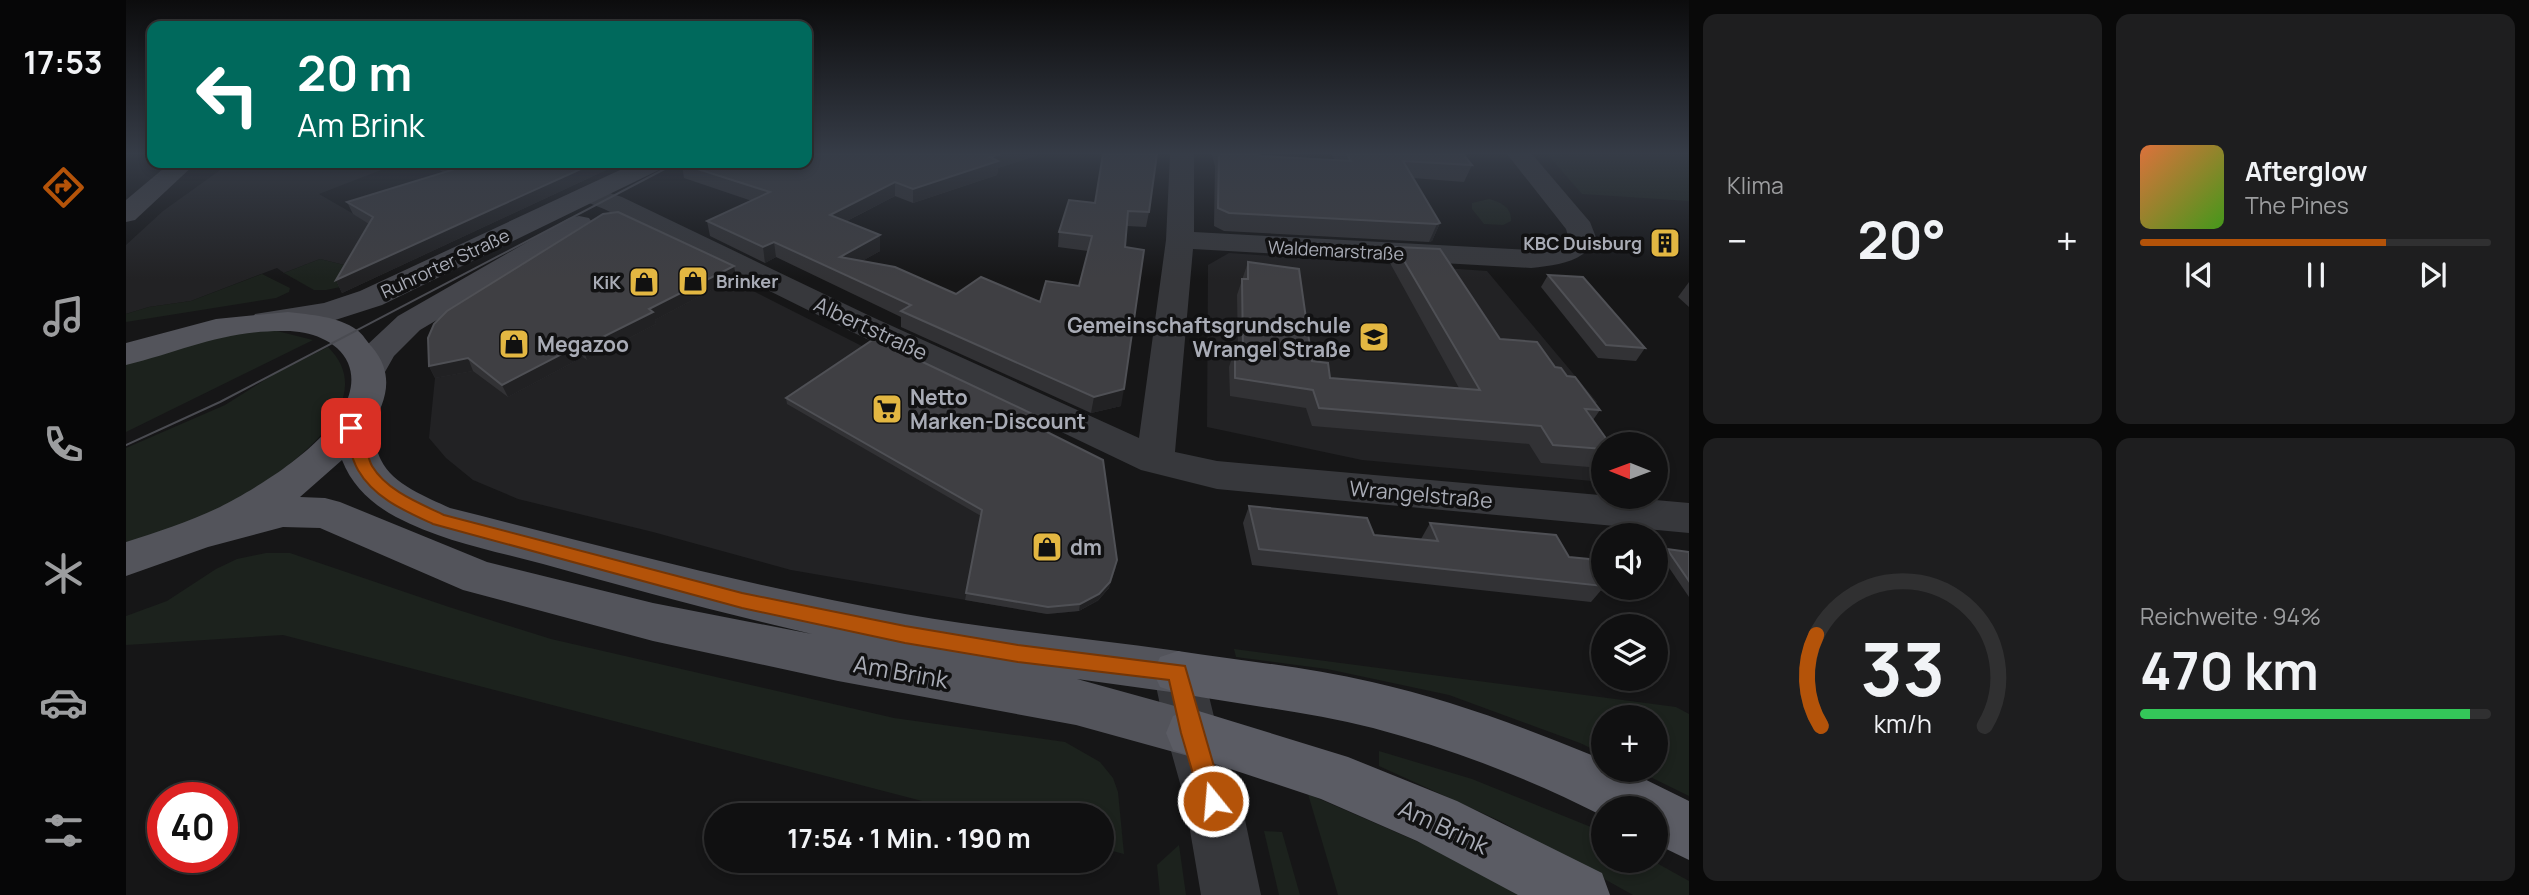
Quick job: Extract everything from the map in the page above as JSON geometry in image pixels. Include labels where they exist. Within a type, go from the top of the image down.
[{"type":"highway","name":"Am Brink","points":[[1178,672],[1331,696],[1451,727],[1579,775],[1621,796]]},
{"type":"highway","name":"Am Brink","points":[[1192,733],[1329,775],[1437,821],[1580,895]]},
{"type":"highway","points":[[1668,820],[1689,831]]},
{"type":"main road","points":[[126,214],[147,196]]},
{"type":"main road","name":"Ruhrorter Straße","points":[[134,348],[210,329],[329,312],[371,298],[606,196]]},
{"type":"main road","name":"Ruhrorter Straße","points":[[126,559],[208,531],[249,512],[303,476],[351,428],[366,403],[369,372],[379,352],[410,323],[601,198]]},
{"type":"main road","name":"Ruhrorter Straße","points":[[266,321],[318,326],[346,337],[358,349],[369,372]]},
{"type":"main road","name":"Am Brink","points":[[351,428],[365,468],[382,488],[404,504],[439,520],[742,601],[891,632],[1018,653],[1178,672]]},
{"type":"main road","name":"Am Brink","points":[[208,531],[283,512],[325,513],[479,578],[680,627],[838,660],[1076,702],[1192,733]]},
{"type":"street","points":[[1155,461],[1180,240],[1181,196]]},
{"type":"street","name":"Waldemarstraße","points":[[1180,240],[1531,259],[1558,256],[1575,250],[1583,240],[1580,228],[1553,196]]},
{"type":"street","name":"Albertstraße","points":[[601,198],[859,323],[1155,461]]},
{"type":"street","name":"Wrangelstraße","points":[[1155,461],[1217,475],[1689,518]]},
{"type":"street","points":[[1178,672],[1192,733],[1213,801],[1231,895]]},
{"type":"shaded area","points":[[184,196],[322,196],[397,239],[344,265],[320,259],[284,273],[277,268],[191,301],[149,307],[126,314],[126,245]]},
{"type":"shaded area","points":[[1609,196],[1689,196],[1689,201]]},
{"type":"shaded area","points":[[1489,199],[1505,206],[1511,221],[1503,225],[1484,224],[1472,209],[1472,203]]},
{"type":"shaded area","points":[[621,224],[1101,467],[1116,567],[1109,588],[1098,601],[1079,611],[1047,614],[791,570],[518,499],[473,480],[446,458],[429,438],[435,378],[434,351]]},
{"type":"shaded area","name":"Gemeinschaftsgrundschule Wrangel Straße","points":[[1229,253],[1487,271],[1597,402],[1584,418],[1594,432],[1591,432],[1591,481],[1362,460],[1207,427],[1208,265]]},
{"type":"shaded area","points":[[320,259],[344,265],[369,281],[314,290],[284,273]]},
{"type":"shaded area","points":[[262,274],[290,288],[289,292],[276,298],[126,322],[126,314],[149,307],[191,301]]},
{"type":"shaded area","points":[[250,331],[277,331],[313,340],[126,432],[126,363],[143,355]]},
{"type":"shaded area","points":[[328,347],[344,373],[342,400],[327,427],[302,453],[272,477],[211,514],[126,546],[126,448],[225,405],[274,374]]},
{"type":"shaded area","points":[[266,553],[290,553],[551,639],[894,718],[1065,742],[1100,762],[1113,778],[1118,792],[1124,854],[1114,851],[1114,803],[930,803],[283,635],[126,645],[126,616],[167,601],[216,569],[237,559]]},
{"type":"shaded area","points":[[1234,649],[1661,705],[1591,705],[1591,748],[1449,695],[1327,669],[1236,657]]},
{"type":"shaded area","points":[[1668,706],[1689,714],[1689,796],[1660,782],[1668,782]]},
{"type":"shaded area","points":[[1379,751],[1472,779],[1591,827],[1591,872],[1500,821],[1379,766]]},
{"type":"shaded area","points":[[1308,794],[1437,850],[1525,895],[1338,895]]},
{"type":"shaded area","points":[[1264,831],[1282,832],[1300,895],[1279,895]]},
{"type":"shaded area","points":[[1179,845],[1186,895],[1160,895],[1157,865]]},
{"type":"shaded area","points":[[1668,869],[1689,881],[1689,895],[1633,895],[1593,873],[1668,873]]},
{"type":"building","points":[[367,196],[522,196],[336,280],[373,217],[347,202]]},
{"type":"building","points":[[762,196],[868,196],[830,215],[880,235],[840,257],[895,267],[956,294],[981,277],[1040,302],[1046,281],[1079,286],[1092,236],[1059,232],[1069,200],[1095,203],[1096,196],[1151,196],[1149,212],[1128,211],[1125,247],[1144,250],[1124,389],[1094,397],[901,311],[911,305],[774,242],[763,247],[707,221]]},
{"type":"building","points":[[1218,196],[1424,196],[1440,223],[1229,213],[1218,208]]},
{"type":"building","points":[[618,212],[734,266],[649,309],[653,312],[583,347],[579,345],[502,385],[468,358],[429,366],[428,338],[434,324],[447,311],[603,214]]},
{"type":"building","points":[[1396,247],[1440,249],[1500,339],[1537,342],[1555,367],[1561,368],[1567,376],[1575,377],[1600,410],[1585,409],[1601,432],[1591,432],[1591,448],[1553,445],[1541,426],[1319,408],[1313,390],[1235,378],[1235,349],[1243,351],[1242,279],[1248,279],[1248,262],[1299,269],[1312,361],[1328,363],[1330,378],[1480,390]]},
{"type":"building","points":[[1548,275],[1583,277],[1645,348],[1606,345]]},
{"type":"building","points":[[874,339],[1043,419],[1029,423],[1103,460],[1117,560],[1110,582],[1099,594],[1080,604],[1048,607],[966,593],[982,510],[786,398]]},
{"type":"building","points":[[1249,506],[1367,518],[1374,535],[1438,541],[1430,523],[1556,535],[1569,557],[1589,559],[1591,585],[1259,549]]},
{"type":"building","points":[[1668,549],[1689,552],[1689,581],[1668,550]]},
{"type":"tram line","points":[[126,445],[220,402],[613,196]]},
{"type":"place","name":"KBC Duisburg","points":[[1665,243]]},
{"type":"place","name":"Brinker","points":[[693,281]]},
{"type":"place","name":"KiK","points":[[644,282]]},
{"type":"place","name":"Gemeinschaftsgrundschule Wrangel Straße","points":[[1374,337]]},
{"type":"place","name":"Megazoo","points":[[514,344]]},
{"type":"place","name":"Netto Marken-Discount","points":[[887,409]]},
{"type":"place","name":"dm","points":[[1047,547]]},
{"type":"route","points":[[351,428],[365,468],[382,488],[404,504],[439,520],[742,601],[905,634],[1018,653],[1178,672],[1192,733],[1213,801]]}]
